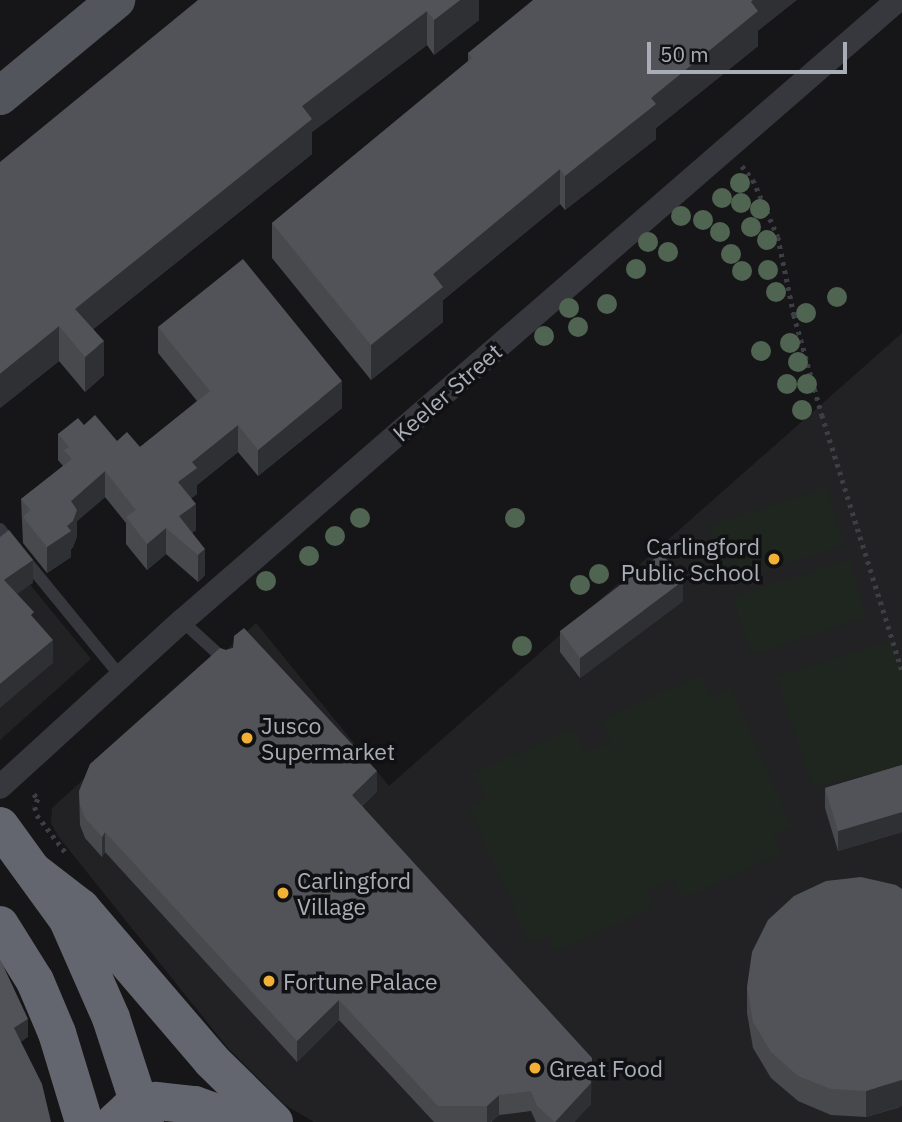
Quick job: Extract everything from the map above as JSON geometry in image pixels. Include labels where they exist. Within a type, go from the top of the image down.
[{"type":"highway","points":[[0,826],[68,920],[93,974],[121,1118]]},
{"type":"highway","points":[[33,871],[81,908],[212,1061],[274,1122]]},
{"type":"highway","points":[[0,925],[35,981],[66,1062],[121,1118]]},
{"type":"highway","points":[[121,1118],[156,1101],[195,1105],[242,1122]]},
{"type":"main road","points":[[0,96],[98,6]]},
{"type":"street","name":"Keeler Street","points":[[0,787],[182,621],[898,0]]},
{"type":"lane","points":[[0,529],[121,677]]},
{"type":"lane","points":[[182,621],[227,662]]},
{"type":"path","points":[[729,149],[753,180],[778,237],[794,315],[822,415],[902,670]]},
{"type":"shaded area","points":[[902,333],[902,1122],[314,1122],[285,1105],[227,1047],[58,836],[51,823],[52,808],[256,623],[389,786]]},
{"type":"shaded area","points":[[826,487],[845,545],[728,583],[709,526]]},
{"type":"shaded area","points":[[0,548],[91,659],[0,740]]},
{"type":"shaded area","points":[[849,559],[867,617],[751,655],[732,597]]},
{"type":"shaded area","points":[[891,641],[902,673],[902,767],[813,787],[776,676]]},
{"type":"shaded area","points":[[700,675],[710,697],[731,689],[792,826],[773,835],[781,854],[682,899],[673,879],[647,891],[654,907],[555,952],[548,935],[529,943],[468,806],[486,798],[474,773],[573,728],[585,754],[611,742],[601,720]]},
{"type":"building","points":[[198,0],[460,0],[434,20],[427,11],[302,106],[312,119],[75,309],[104,341],[85,357],[59,326],[0,374],[0,162]]},
{"type":"building","points":[[533,0],[753,0],[751,2],[758,11],[651,98],[656,104],[565,176],[560,169],[433,274],[443,287],[371,345],[272,223],[472,58],[468,53]]},
{"type":"building","points":[[243,259],[342,381],[258,450],[238,425],[192,462],[197,468],[178,482],[196,504],[179,516],[205,549],[198,555],[166,528],[147,544],[126,517],[136,510],[105,471],[71,501],[77,510],[73,521],[67,526],[71,531],[47,547],[23,517],[30,510],[21,499],[72,459],[64,450],[69,447],[58,434],[78,418],[84,425],[95,415],[117,441],[127,432],[140,447],[210,391],[158,327]]},
{"type":"building","points":[[9,530],[33,560],[4,580],[34,612],[31,615],[53,640],[0,684],[0,537]]},
{"type":"building","points":[[662,553],[683,581],[580,658],[560,631]]},
{"type":"building","name":"Carlingford Village","points":[[244,628],[377,771],[352,795],[592,1058],[591,1083],[555,1122],[537,1106],[531,1091],[499,1095],[487,1106],[438,1106],[339,1000],[297,1041],[105,832],[102,837],[85,818],[79,791],[90,764],[220,648],[233,648],[234,636]]},
{"type":"building","points":[[902,765],[902,812],[838,831],[825,788]]},
{"type":"building","points":[[861,877],[896,885],[902,889],[902,1080],[866,1091],[831,1089],[798,1076],[771,1052],[753,1022],[747,987],[752,952],[768,920],[794,896],[826,881]]},
{"type":"building","points":[[0,959],[28,1019],[14,1028],[42,1084],[51,1122],[0,1122]]},
{"type":"place","name":"Carlingford Public School","points":[[774,559]]},
{"type":"place","name":"Jusco Supermarket","points":[[247,738]]},
{"type":"place","name":"Carlingford Village","points":[[283,893]]},
{"type":"place","name":"Fortune Palace","points":[[269,981]]},
{"type":"place","name":"Great Food","points":[[535,1068]]}]
